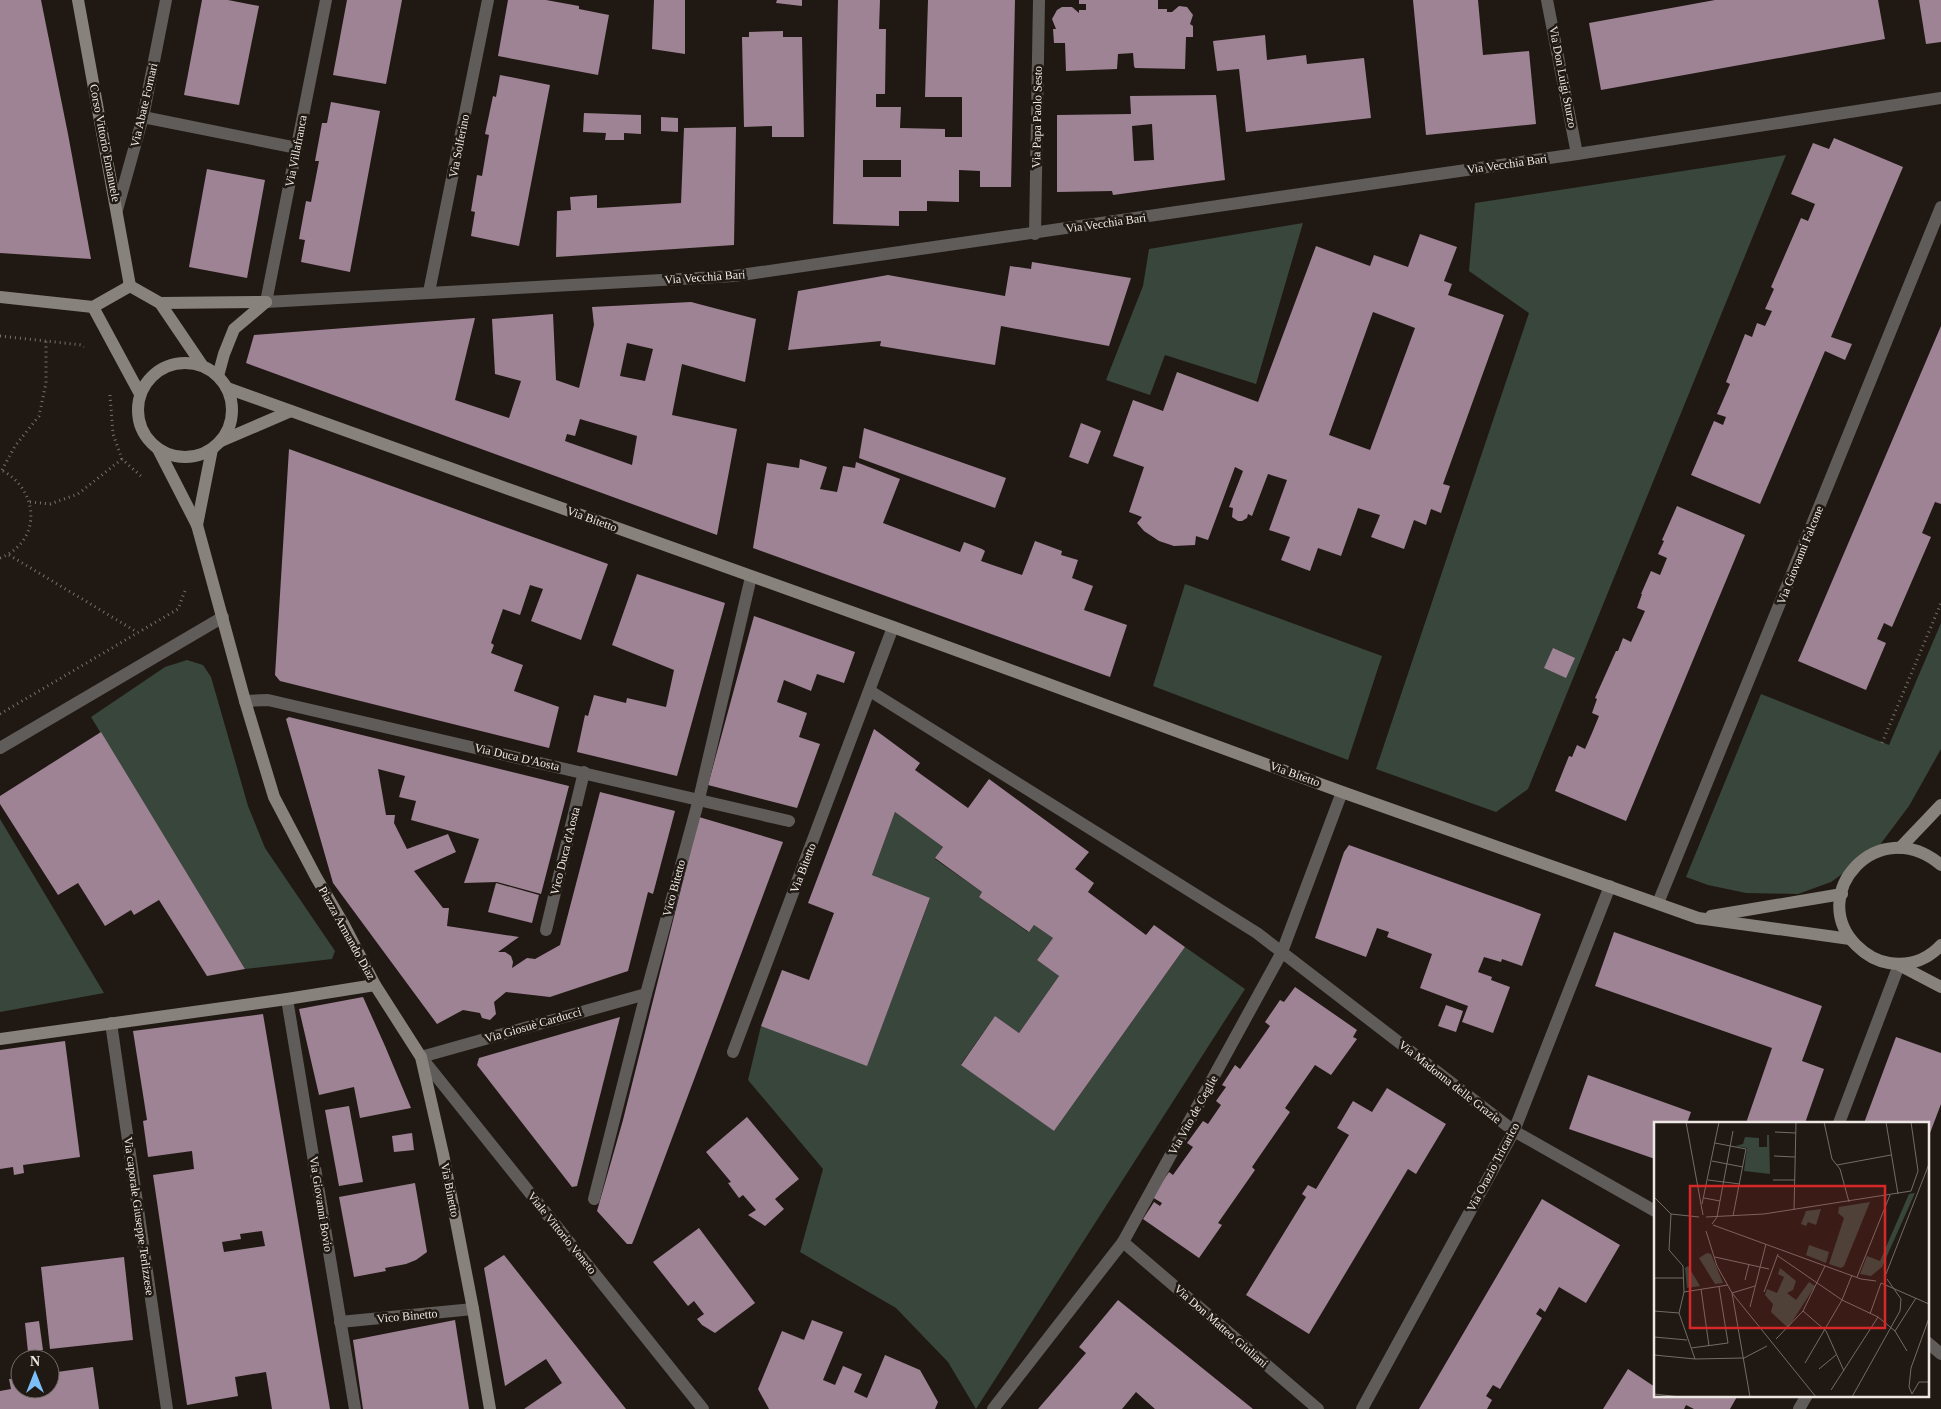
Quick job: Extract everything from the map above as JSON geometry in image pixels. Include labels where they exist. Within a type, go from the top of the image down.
[{"type":"street","name":"Corso Vittorio Emanuele","points":[[78,0],[130,286]]},
{"type":"street","name":"Via Abate Fornari","points":[[117,210],[142,117],[166,0]]},
{"type":"street","name":"Via Villafranca","points":[[266,302],[326,0]]},
{"type":"street","name":"Via Solferino","points":[[429,292],[488,0]]},
{"type":"street","name":"Via Papa Paolo Sesto","points":[[1035,234],[1039,0]]},
{"type":"street","name":"Via Don Luigi Sturzo","points":[[1547,0],[1577,154]]},
{"type":"street","name":"Via Vecchia Bari","points":[[266,302],[734,276],[1035,234],[1941,98]]},
{"type":"street","points":[[142,117],[297,148]]},
{"type":"street","name":"Via Giovanni Falcone","points":[[1658,903],[1941,207]]},
{"type":"street","points":[[0,297],[93,308],[130,286],[160,303],[202,365],[218,376],[232,398],[232,416],[227,432],[216,445],[197,525]]},
{"type":"street","points":[[160,303],[266,302]]},
{"type":"street","points":[[218,376],[234,329],[266,302]]},
{"type":"street","points":[[93,308],[140,394]]},
{"type":"street","points":[[202,365],[172,364],[158,370],[147,381],[140,394],[138,410],[140,425],[147,438],[158,449],[171,455],[185,457],[199,455],[216,445],[291,411]]},
{"type":"street","name":"Via Bitetto","points":[[227,388],[893,627],[1342,792],[1698,918],[1850,939]]},
{"type":"street","name":"Piazza Armando Diaz","points":[[0,1039],[287,999],[375,984],[274,797],[245,701],[197,525],[158,449]]},
{"type":"street","name":"Vico Bitetto","points":[[594,1199],[646,994],[699,799],[751,577]]},
{"type":"street","points":[[0,748],[223,617]]},
{"type":"street","name":"Via Bitetto","points":[[733,1052],[893,627]]},
{"type":"street","name":"Via Madonna delle Grazie","points":[[870,691],[1257,933],[1514,1131],[1654,1210]]},
{"type":"street","name":"Via Duca D'Aosta","points":[[245,701],[268,700],[789,821]]},
{"type":"street","name":"Vico Duca d'Aosta","points":[[546,930],[584,772]]},
{"type":"street","name":"Via Vito de Ceglie","points":[[993,1409],[1123,1242],[1282,952],[1342,792]]},
{"type":"street","points":[[1900,848],[1941,805]]},
{"type":"street","points":[[1941,865],[1930,856],[1911,848],[1891,848],[1871,854],[1855,866],[1844,883],[1840,902],[1842,922],[1850,939],[1864,952],[1880,962],[1899,964],[1917,962],[1934,952],[1941,945]]},
{"type":"street","name":"Via Orazio Tricarico","points":[[1362,1409],[1514,1131],[1610,886]]},
{"type":"street","points":[[1698,918],[1842,894]]},
{"type":"street","points":[[1899,964],[1941,987]]},
{"type":"street","points":[[1839,1122],[1899,964]]},
{"type":"street","name":"Via Binetto","points":[[375,984],[421,1057],[443,1154],[490,1409]]},
{"type":"street","name":"Via Giosuè Carducci","points":[[421,1057],[646,994]]},
{"type":"street","name":"Via Giovanni Bovio","points":[[287,999],[355,1409]]},
{"type":"street","name":"Via caporale Giuseppe Terlizzese","points":[[111,1023],[167,1409]]},
{"type":"street","name":"Viale Vittorio Veneto","points":[[421,1057],[703,1409]]},
{"type":"street","name":"Via Don Matteo Giuliani","points":[[1123,1242],[1318,1409]]},
{"type":"street","name":"Vico Binetto","points":[[340,1322],[473,1309]]},
{"type":"street","points":[[1928,1343],[1941,1354]]},
{"type":"street","points":[[1798,1409],[1806,1396]]},
{"type":"path","points":[[0,336],[82,345],[87,350]]},
{"type":"path","points":[[0,558],[8,555],[21,544],[31,519],[30,502],[26,492],[16,479],[1,470],[16,446],[39,416],[46,383],[46,341]]},
{"type":"path","points":[[109,389],[113,434],[122,459],[148,482]]},
{"type":"path","points":[[30,502],[50,504],[78,494],[122,459]]},
{"type":"path","points":[[8,555],[138,632]]},
{"type":"path","points":[[0,714],[178,609],[187,588],[184,579]]},
{"type":"path","points":[[1882,743],[1941,603]]},
{"type":"green space","points":[[1786,155],[1528,789],[1496,812],[1376,769],[1529,313],[1469,271],[1475,203]]},
{"type":"green space","points":[[1303,223],[1256,384],[1165,355],[1150,395],[1106,380],[1143,286],[1149,249]]},
{"type":"green space","points":[[1185,584],[1382,656],[1348,760],[1153,686]]},
{"type":"green space","points":[[1941,623],[1941,749],[1909,806],[1876,850],[1831,882],[1798,894],[1746,893],[1708,885],[1686,877],[1761,694],[1889,745]]},
{"type":"green space","points":[[187,660],[203,665],[211,677],[248,806],[265,848],[335,951],[332,959],[245,969],[91,717],[165,667]]},
{"type":"green space","points":[[895,812],[943,847],[935,859],[982,892],[979,897],[1028,932],[1034,925],[1053,938],[1037,960],[1059,976],[1019,1033],[995,1016],[961,1064],[1054,1131],[1185,947],[1245,989],[976,1409],[948,1362],[896,1308],[800,1252],[823,1169],[748,1080],[761,1026],[867,1065],[930,899],[872,875]]},
{"type":"green space","points":[[0,819],[104,993],[0,1012]]},
{"type":"building","points":[[0,0],[41,0],[91,259],[0,253]]},
{"type":"building","points":[[202,0],[228,0],[259,6],[239,105],[184,95]]},
{"type":"building","points":[[347,0],[402,0],[386,84],[333,75]]},
{"type":"building","points":[[508,0],[546,0],[579,6],[579,9],[609,15],[598,75],[498,56]]},
{"type":"building","points":[[654,0],[685,0],[685,54],[652,49]]},
{"type":"building","points":[[777,0],[802,0],[802,6],[776,3]]},
{"type":"building","points":[[838,0],[880,0],[879,29],[886,29],[885,94],[876,94],[876,107],[901,107],[900,128],[945,129],[945,137],[962,137],[962,97],[925,97],[928,0],[1015,0],[1011,187],[980,187],[980,171],[959,170],[959,202],[927,201],[927,211],[899,211],[899,226],[833,224]],"holes":[[[863,160],[901,160],[901,177],[863,177]]]},
{"type":"building","points":[[1079,0],[1158,0],[1158,9],[1167,9],[1167,12],[1172,12],[1179,6],[1187,7],[1193,15],[1190,24],[1193,26],[1193,37],[1186,37],[1185,69],[1135,68],[1133,53],[1118,54],[1117,69],[1066,71],[1065,43],[1054,43],[1053,29],[1056,29],[1052,19],[1057,10],[1062,7],[1072,7],[1079,13],[1079,10],[1086,10],[1086,4],[1079,4]]},
{"type":"building","points":[[1413,0],[1478,0],[1483,55],[1529,51],[1536,124],[1426,135]]},
{"type":"building","points":[[1715,0],[1878,0],[1885,39],[1601,90],[1589,23]]},
{"type":"building","points":[[1919,0],[1941,0],[1941,42],[1926,44]]},
{"type":"building","points":[[783,31],[783,37],[802,37],[804,137],[772,137],[772,126],[744,127],[742,37],[749,37],[749,32]]},
{"type":"building","points":[[1265,35],[1267,60],[1306,55],[1307,64],[1364,58],[1371,118],[1246,132],[1239,69],[1217,71],[1213,41]]},
{"type":"building","points":[[500,75],[550,85],[519,246],[471,236],[475,212],[471,211],[477,175],[482,176],[489,135],[485,134],[493,96],[496,97]]},
{"type":"building","points":[[1216,95],[1225,180],[1113,195],[1112,191],[1057,192],[1057,115],[1131,114],[1130,96]],"holes":[[[1152,124],[1154,160],[1134,161],[1132,126]]]},
{"type":"building","points":[[331,102],[380,111],[350,272],[301,262],[305,240],[299,239],[306,201],[311,202],[319,161],[315,161],[322,123],[327,123]]},
{"type":"building","points":[[584,113],[641,115],[641,134],[624,133],[624,140],[605,140],[606,133],[583,132]]},
{"type":"building","points":[[661,117],[678,118],[678,132],[661,131]]},
{"type":"building","points":[[736,127],[734,245],[556,257],[557,211],[571,210],[570,197],[597,195],[597,208],[681,203],[684,128]]},
{"type":"building","points":[[1834,138],[1903,167],[1831,337],[1852,344],[1845,360],[1825,351],[1760,504],[1691,475],[1714,421],[1723,425],[1726,417],[1717,414],[1730,384],[1726,382],[1745,334],[1752,337],[1757,323],[1765,326],[1772,311],[1765,309],[1774,289],[1771,287],[1801,218],[1808,221],[1815,204],[1791,194],[1813,143],[1829,149]]},
{"type":"building","points":[[207,169],[265,180],[247,278],[189,267]]},
{"type":"building","points":[[1420,234],[1457,247],[1444,281],[1452,284],[1448,295],[1504,315],[1443,484],[1450,486],[1441,513],[1431,509],[1426,525],[1414,520],[1404,549],[1371,537],[1380,515],[1358,508],[1341,556],[1318,548],[1310,571],[1281,560],[1290,537],[1269,530],[1287,480],[1268,474],[1252,516],[1248,514],[1247,518],[1238,521],[1232,517],[1233,508],[1229,507],[1243,471],[1235,467],[1208,540],[1196,536],[1195,545],[1174,546],[1159,541],[1144,531],[1137,523],[1142,517],[1129,512],[1144,467],[1113,456],[1133,400],[1163,411],[1177,372],[1258,402],[1316,246],[1370,266],[1374,255],[1408,267]],"holes":[[[1373,312],[1415,328],[1370,450],[1329,435]]]},
{"type":"building","points":[[1032,262],[1131,278],[1109,346],[1001,326],[995,365],[880,346],[881,341],[788,350],[798,291],[888,275],[1005,296],[1010,266],[1031,269]]},
{"type":"building","points":[[691,302],[756,319],[745,382],[682,364],[672,415],[737,429],[717,535],[246,363],[254,335],[475,318],[455,400],[509,418],[521,381],[495,374],[492,319],[553,314],[556,380],[579,388],[594,325],[592,307]],"holes":[[[627,343],[653,349],[645,381],[620,376]],[[580,419],[637,436],[632,465],[565,441],[567,434],[575,436]]]},
{"type":"building","points":[[1941,326],[1941,504],[1935,502],[1922,533],[1931,537],[1892,627],[1884,623],[1877,639],[1886,643],[1866,690],[1798,661]]},
{"type":"building","points":[[1081,423],[1101,431],[1088,464],[1069,457]]},
{"type":"building","points":[[864,428],[1006,478],[995,508],[859,458]]},
{"type":"building","points":[[289,449],[608,564],[581,640],[531,621],[543,589],[530,585],[520,615],[503,609],[491,643],[494,645],[491,653],[523,665],[514,691],[559,707],[549,748],[280,681],[275,675]]},
{"type":"building","points":[[800,459],[827,467],[820,489],[837,492],[843,466],[855,468],[856,462],[900,479],[883,523],[960,552],[964,542],[985,551],[981,561],[1022,575],[1035,541],[1062,551],[1061,555],[1078,560],[1072,578],[1093,586],[1084,610],[1127,625],[1110,677],[753,548],[767,463],[799,468]]},
{"type":"building","points":[[1677,506],[1745,535],[1626,821],[1555,791],[1569,756],[1572,757],[1577,745],[1585,749],[1592,733],[1599,716],[1592,713],[1597,699],[1595,698],[1616,651],[1618,651],[1623,638],[1631,642],[1645,611],[1637,608],[1641,594],[1651,571],[1660,575],[1667,558],[1658,554]]},
{"type":"building","points":[[637,574],[725,603],[677,776],[577,752],[585,715],[588,716],[594,695],[626,703],[627,698],[666,707],[674,670],[612,645]]},
{"type":"building","points":[[754,616],[855,652],[844,683],[817,674],[811,691],[784,680],[777,702],[807,713],[799,737],[820,744],[797,808],[708,785]]},
{"type":"building","points":[[1553,648],[1575,658],[1566,678],[1544,668]]},
{"type":"building","points":[[289,717],[569,786],[541,894],[497,882],[464,883],[479,839],[411,820],[416,801],[399,797],[405,776],[378,769],[386,815],[395,815],[394,823],[407,849],[448,834],[456,852],[414,871],[443,908],[449,908],[447,926],[519,937],[498,952],[505,952],[511,956],[512,968],[527,958],[535,959],[560,945],[600,792],[675,811],[653,894],[648,892],[628,971],[550,997],[506,992],[494,1002],[496,1014],[490,1020],[482,1018],[480,1013],[463,1010],[437,1024],[333,883],[286,719]]},
{"type":"building","points":[[874,729],[920,763],[915,770],[968,808],[989,779],[1089,852],[1075,869],[1094,883],[1088,892],[1146,935],[1154,925],[1185,947],[1054,1131],[961,1065],[995,1016],[1019,1033],[1059,976],[1037,960],[1053,938],[1034,925],[1029,932],[979,897],[982,892],[935,858],[943,847],[895,812],[872,875],[930,898],[867,1066],[761,1026],[782,970],[809,980],[834,913],[808,903]]},
{"type":"building","points":[[101,732],[245,969],[207,976],[159,900],[134,915],[131,910],[105,926],[78,883],[58,895],[0,804],[0,796]]},
{"type":"building","points":[[699,817],[783,842],[635,1237],[632,1244],[627,1244],[597,1211],[623,1120]]},
{"type":"building","points":[[1349,845],[1541,914],[1522,966],[1502,959],[1501,962],[1484,957],[1478,972],[1492,977],[1491,980],[1510,987],[1493,1033],[1462,1022],[1468,1006],[1420,988],[1432,954],[1387,937],[1389,932],[1377,928],[1366,957],[1315,938],[1344,852]]},
{"type":"building","points":[[496,883],[539,895],[532,923],[488,912]]},
{"type":"building","points":[[1614,932],[1822,1006],[1802,1061],[1824,1069],[1805,1122],[1746,1122],[1772,1048],[1595,986]]},
{"type":"building","points":[[1295,987],[1357,1030],[1353,1037],[1357,1039],[1331,1075],[1315,1065],[1285,1108],[1290,1112],[1252,1167],[1255,1170],[1218,1223],[1222,1225],[1199,1258],[1143,1219],[1154,1202],[1160,1206],[1162,1203],[1152,1197],[1169,1172],[1173,1175],[1193,1147],[1187,1143],[1203,1121],[1208,1124],[1221,1105],[1216,1101],[1226,1087],[1222,1085],[1235,1065],[1240,1069],[1270,1026],[1265,1022],[1280,1000],[1284,1002]]},
{"type":"building","points":[[363,997],[411,1108],[360,1118],[354,1087],[319,1095],[299,1009]]},
{"type":"building","points":[[1446,1005],[1463,1011],[1456,1032],[1438,1026]]},
{"type":"building","points":[[263,1014],[330,1409],[272,1409],[266,1372],[235,1377],[238,1396],[187,1405],[153,1175],[194,1169],[192,1151],[148,1157],[143,1121],[147,1120],[133,1031]],"holes":[[[262,1231],[265,1246],[224,1252],[222,1242],[241,1239],[240,1234]]]},
{"type":"building","points":[[620,1017],[577,1186],[572,1187],[477,1065],[479,1058]]},
{"type":"building","points":[[1896,1037],[1941,1053],[1941,1104],[1928,1138],[1928,1122],[1864,1122]]},
{"type":"building","points":[[65,1041],[80,1157],[23,1165],[24,1173],[14,1175],[13,1167],[0,1169],[0,1050]]},
{"type":"building","points":[[1588,1075],[1691,1112],[1687,1122],[1654,1122],[1654,1159],[1569,1129]]},
{"type":"building","points":[[1387,1088],[1446,1124],[1416,1174],[1408,1169],[1309,1334],[1246,1295],[1306,1197],[1302,1194],[1308,1185],[1316,1189],[1349,1135],[1337,1128],[1353,1101],[1372,1112]]},
{"type":"building","points":[[349,1106],[363,1182],[339,1186],[325,1110]]},
{"type":"building","points":[[747,1117],[799,1179],[775,1199],[784,1209],[765,1226],[748,1215],[756,1210],[743,1195],[739,1198],[728,1183],[731,1182],[706,1152]]},
{"type":"building","points":[[412,1133],[414,1150],[394,1152],[392,1136]]},
{"type":"building","points":[[415,1183],[427,1252],[406,1264],[385,1268],[386,1271],[354,1277],[339,1197]]},
{"type":"building","points":[[1542,1199],[1620,1245],[1586,1303],[1559,1287],[1545,1312],[1540,1308],[1536,1314],[1542,1318],[1500,1389],[1493,1385],[1486,1396],[1492,1400],[1487,1409],[1419,1409]]},
{"type":"building","points":[[699,1228],[755,1303],[715,1333],[702,1325],[697,1319],[704,1314],[694,1301],[688,1306],[653,1262]]},
{"type":"building","points":[[504,1255],[626,1409],[524,1409],[562,1383],[546,1359],[505,1386],[484,1268]]},
{"type":"building","points":[[124,1257],[133,1340],[50,1349],[41,1267]]},
{"type":"building","points":[[1118,1300],[1253,1409],[1155,1409],[1136,1392],[1122,1409],[1038,1409],[1086,1353],[1079,1347]]},
{"type":"building","points":[[455,1320],[469,1409],[363,1409],[353,1340]]},
{"type":"building","points":[[812,1320],[843,1332],[823,1380],[835,1385],[843,1366],[862,1374],[854,1392],[867,1398],[885,1355],[920,1370],[938,1402],[935,1409],[769,1409],[758,1389],[782,1331],[804,1340]]},
{"type":"building","points":[[39,1321],[43,1349],[28,1349],[25,1323]]},
{"type":"building","points":[[93,1367],[99,1409],[0,1409],[0,1391],[10,1389],[10,1399],[60,1399],[60,1372]]},
{"type":"building","points":[[1628,1369],[1654,1386],[1654,1396],[1737,1396],[1730,1409],[1694,1409],[1686,1405],[1684,1409],[1603,1409]]}]
